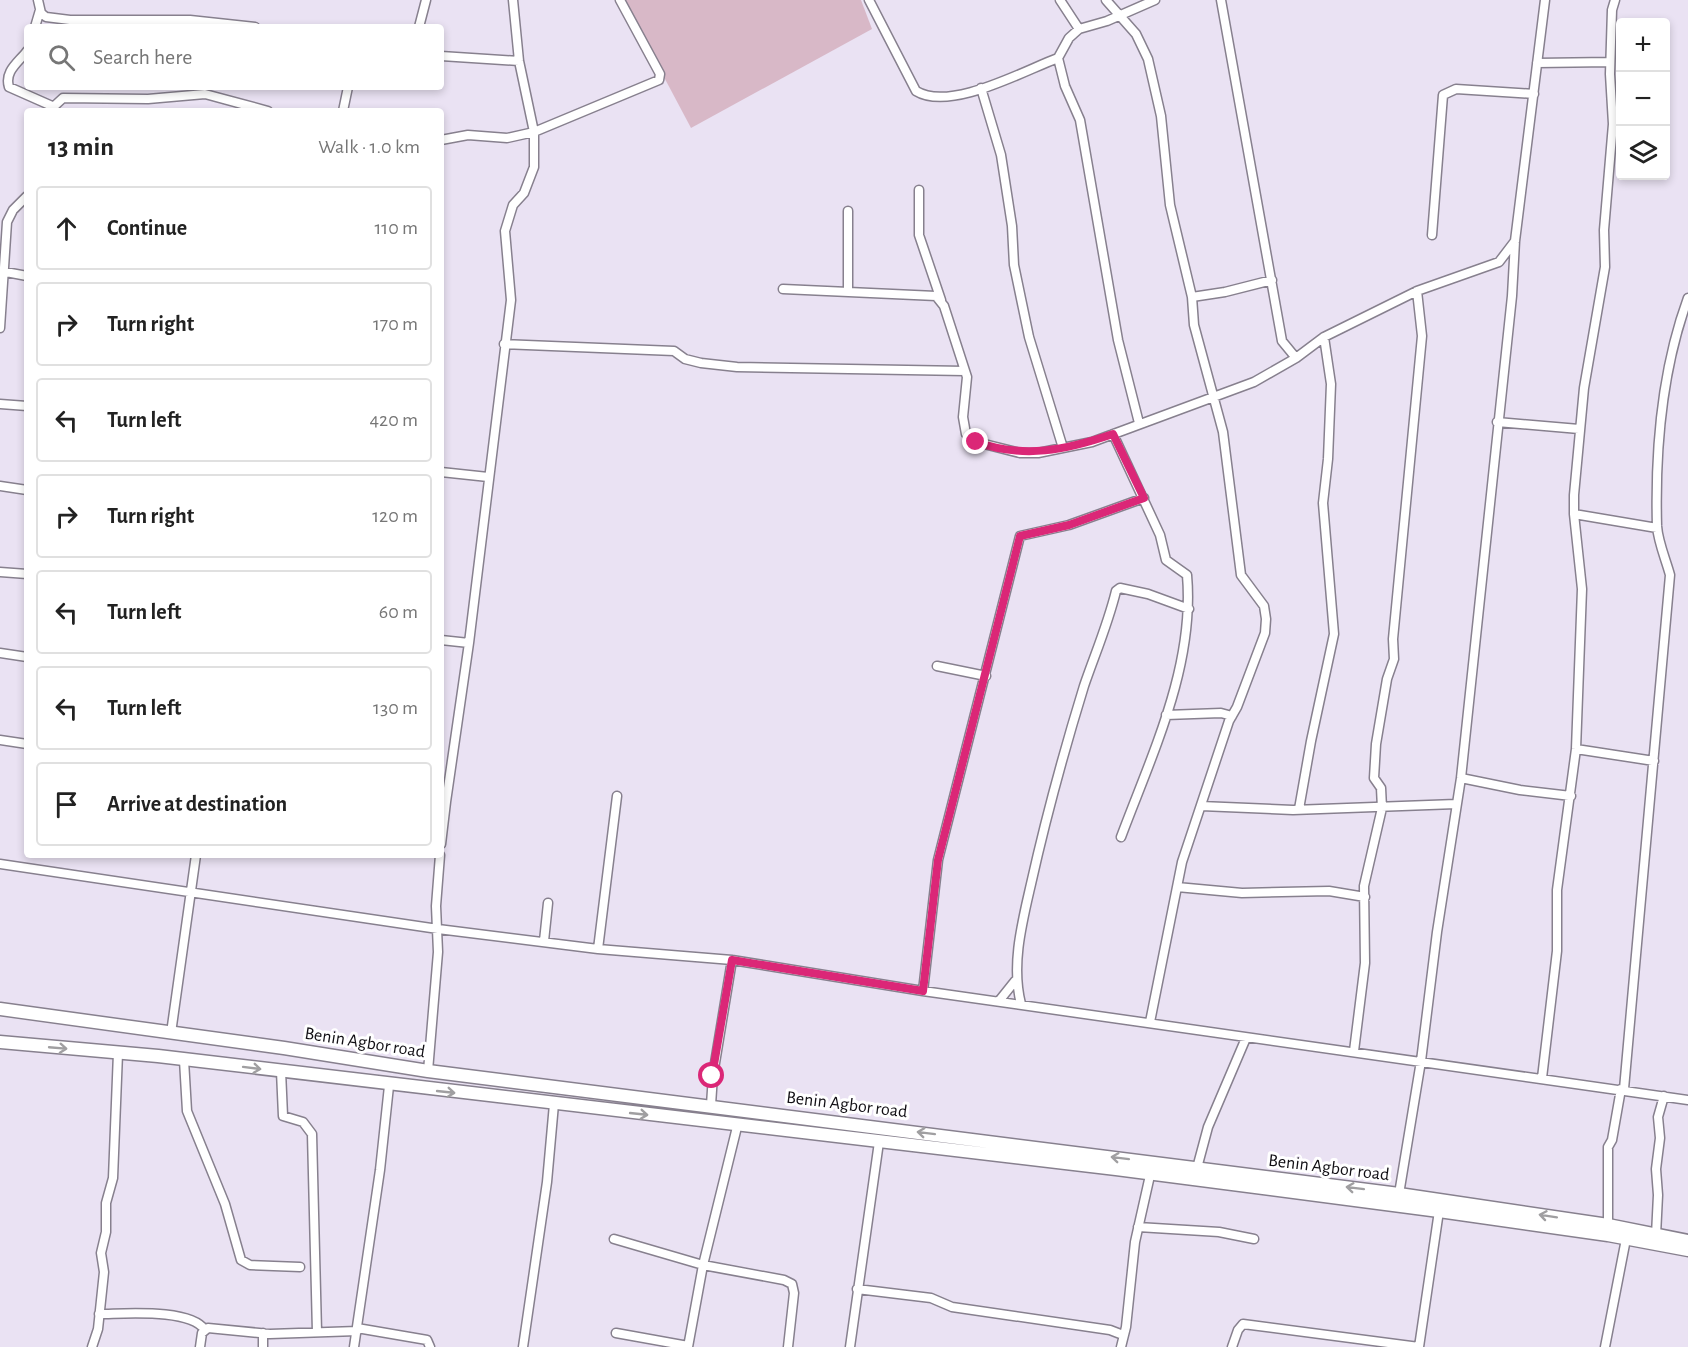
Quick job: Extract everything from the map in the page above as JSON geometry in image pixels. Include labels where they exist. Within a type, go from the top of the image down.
[{"type":"highway","name":"Benin Agbor road","points":[[0,1009],[428,1071],[711,1105],[1151,1168],[1688,1250]]},
{"type":"highway","name":"Benin Agbor road","points":[[0,1042],[281,1071],[389,1086],[879,1142],[1151,1168],[1197,1168],[1399,1194],[1608,1225],[1688,1242]]},
{"type":"street","points":[[38,0],[40,10],[45,17],[70,20],[190,20],[227,24]]},
{"type":"street","points":[[420,24],[426,0]]},
{"type":"street","points":[[444,795],[469,643],[511,300],[505,231],[513,205],[524,193],[534,167],[534,132],[519,60],[513,0]]},
{"type":"street","points":[[444,139],[468,135],[507,138],[534,132],[659,80],[660,74],[620,0]]},
{"type":"street","points":[[869,0],[916,91],[930,98],[981,88],[1058,58],[1069,38],[1079,29],[1121,16],[1155,0]]},
{"type":"street","points":[[1060,0],[1079,29]]},
{"type":"street","points":[[1106,0],[1143,45],[1148,59],[1161,116],[1170,205],[1192,297],[1194,325],[1223,432],[1240,575],[1264,606],[1266,619],[1265,633],[1232,716],[1182,862],[1150,1022]]},
{"type":"street","points":[[1221,0],[1282,341],[1296,358]]},
{"type":"street","points":[[1399,1194],[1421,1061],[1461,778],[1475,663],[1515,241],[1545,0]]},
{"type":"street","points":[[1542,1078],[1557,951],[1557,890],[1576,749],[1582,589],[1574,514],[1579,429],[1605,267],[1604,230],[1613,124],[1611,62],[1612,10],[1615,0]]},
{"type":"street","points":[[36,24],[40,10]]},
{"type":"street","points":[[24,55],[11,70],[5,86],[49,108]]},
{"type":"street","points":[[444,56],[519,60]]},
{"type":"street","points":[[1058,58],[1065,86],[1080,120],[1118,340],[1139,423]]},
{"type":"street","points":[[1537,63],[1611,62]]},
{"type":"street","points":[[981,88],[1001,155],[1012,226],[1014,265],[1029,337],[1064,448]]},
{"type":"street","points":[[1432,235],[1443,95],[1456,89],[1534,94]]},
{"type":"street","points":[[344,108],[348,90]]},
{"type":"street","points":[[52,108],[63,98],[148,99],[205,93],[258,108]]},
{"type":"street","points":[[919,190],[919,235],[965,371],[967,387],[963,417],[964,430],[969,439],[1020,453],[1038,453],[1064,448],[1113,434],[1254,382],[1296,358],[1324,337],[1418,291],[1499,262],[1515,241]]},
{"type":"street","points":[[0,328],[2,271],[8,219],[24,200]]},
{"type":"street","points":[[848,211],[848,291]]},
{"type":"street","points":[[1499,262],[1514,269]]},
{"type":"street","points":[[2,271],[24,275]]},
{"type":"street","points":[[1192,297],[1226,292],[1272,280]]},
{"type":"street","points":[[783,289],[930,295],[941,300]]},
{"type":"street","points":[[1354,1051],[1365,963],[1364,886],[1382,808],[1381,788],[1374,778],[1374,767],[1387,679],[1394,659],[1393,639],[1404,544],[1422,336],[1418,291]]},
{"type":"street","points":[[1608,1225],[1608,1147],[1612,1140],[1622,1089],[1670,575],[1657,528],[1659,444],[1667,378],[1677,324],[1688,298]]},
{"type":"street","points":[[1299,809],[1334,634],[1323,503],[1328,459],[1331,384],[1324,337]]},
{"type":"street","points":[[504,344],[674,351],[685,359],[737,367],[965,371]]},
{"type":"street","points":[[0,404],[24,406]]},
{"type":"street","points":[[1497,422],[1579,429]]},
{"type":"street","points":[[1113,434],[1160,535],[1166,560],[1188,575],[1189,609],[1185,646],[1161,736],[1121,837]]},
{"type":"street","points":[[444,472],[488,477]]},
{"type":"street","points":[[0,486],[24,490]]},
{"type":"street","points":[[923,991],[938,860],[1020,536],[1069,525],[1144,498]]},
{"type":"street","points":[[1574,514],[1657,528]]},
{"type":"street","points":[[0,572],[24,574]]},
{"type":"street","points":[[1021,1004],[1015,981],[1023,917],[1073,721],[1089,670],[1107,626],[1116,591],[1120,588],[1148,594],[1189,609]]},
{"type":"street","points":[[444,640],[469,643]]},
{"type":"street","points":[[0,653],[24,657]]},
{"type":"street","points":[[936,666],[986,676]]},
{"type":"street","points":[[1166,715],[1221,713],[1232,716]]},
{"type":"street","points":[[0,740],[24,744]]},
{"type":"street","points":[[1576,749],[1654,761]]},
{"type":"street","points":[[1461,778],[1520,790],[1571,796]]},
{"type":"street","points":[[598,948],[617,796]]},
{"type":"street","points":[[1201,806],[1299,809],[1456,804]]},
{"type":"street","points":[[171,1033],[195,858]]},
{"type":"street","points":[[428,1071],[438,929],[436,906],[440,858]]},
{"type":"street","points":[[0,864],[438,929],[598,948],[732,960],[923,991],[1688,1100]]},
{"type":"street","points":[[1178,888],[1242,893],[1329,891],[1365,897]]},
{"type":"street","points":[[544,941],[548,903]]},
{"type":"street","points":[[711,1105],[712,1076],[732,960]]},
{"type":"street","points":[[999,1001],[1015,981]]},
{"type":"street","points":[[1197,1168],[1208,1127],[1246,1038]]},
{"type":"street","points":[[92,1347],[98,1329],[104,1272],[101,1253],[106,1233],[106,1203],[113,1178],[118,1053]]},
{"type":"street","points":[[184,1060],[187,1111],[225,1204],[241,1260],[250,1265],[300,1267]]},
{"type":"street","points":[[281,1071],[283,1116],[303,1122],[312,1134],[317,1332]]},
{"type":"street","points":[[354,1347],[380,1170],[389,1086]]},
{"type":"street","points":[[1656,1235],[1658,1195],[1656,1169],[1660,1138],[1658,1117],[1664,1096]]},
{"type":"street","points":[[523,1347],[548,1182],[554,1104]]},
{"type":"street","points":[[616,1333],[688,1347],[703,1265],[737,1126]]},
{"type":"street","points":[[850,1347],[879,1142]]},
{"type":"street","points":[[1121,1347],[1138,1227],[1151,1168]]},
{"type":"street","points":[[1232,1347],[1238,1330],[1243,1324],[1419,1347],[1439,1211]]},
{"type":"street","points":[[1138,1227],[1219,1232],[1254,1239]]},
{"type":"street","points":[[614,1239],[703,1265],[784,1280],[792,1284],[794,1293],[788,1347]]},
{"type":"street","points":[[1605,1347],[1626,1239]]},
{"type":"street","points":[[857,1289],[931,1298],[952,1307],[1110,1330],[1122,1335]]},
{"type":"street","points":[[99,1314],[164,1315],[195,1321],[204,1330],[263,1333],[357,1330],[427,1340],[430,1347]]},
{"type":"street","points":[[200,1347],[204,1330]]},
{"type":"street","points":[[263,1333],[263,1347]]},
{"type":"shaded area","points":[[623,0],[861,0],[872,29],[691,128]]},
{"type":"route","points":[[712,1076],[732,960],[923,991],[930,911],[938,860],[969,746],[1020,536],[1069,525],[1144,498],[1136,477],[1113,434],[1092,442],[1038,453],[1020,453],[976,442]]}]
